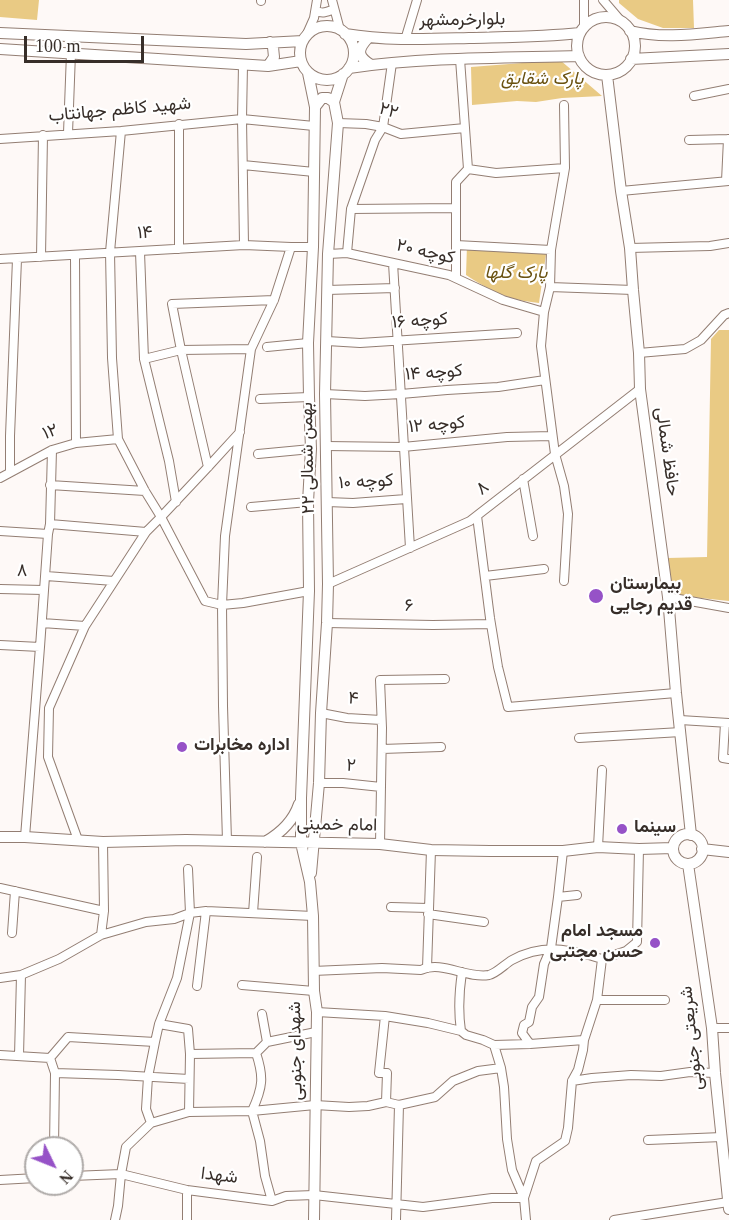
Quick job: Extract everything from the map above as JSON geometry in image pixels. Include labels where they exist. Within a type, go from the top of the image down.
[{"type":"main road","points":[[601,18],[615,18],[621,21],[630,31],[634,45],[631,59],[620,71],[607,75],[595,73],[585,66],[579,56],[577,45],[582,30],[589,23],[601,18]]},
{"type":"main road","points":[[323,26],[334,27],[343,32],[350,39],[354,52],[353,60],[346,71],[334,79],[327,80],[321,80],[308,73],[301,62],[300,47],[304,39],[313,30],[323,26]]},
{"type":"main road","name":"بلوارخرمشهر","points":[[343,32],[368,38],[405,40],[545,36],[582,30]]},
{"type":"main road","points":[[630,31],[646,35],[684,35],[729,31]]},
{"type":"main road","points":[[0,33],[246,44],[304,39]]},
{"type":"main road","points":[[646,35],[641,48],[649,58]]},
{"type":"main road","points":[[544,57],[552,48],[551,42],[545,36]]},
{"type":"main road","points":[[368,38],[362,44],[360,52],[362,59],[371,65]]},
{"type":"main road","points":[[268,66],[274,57],[270,42]]},
{"type":"main road","points":[[0,50],[268,66],[301,62]]},
{"type":"main road","points":[[631,59],[729,54]]},
{"type":"main road","name":"بلوارخرمشهر","points":[[346,71],[392,63],[579,56]]},
{"type":"main road","name":"۲۲ بهمن شمالی","points":[[314,843],[327,623],[325,394],[328,254],[338,123],[334,102],[346,71]]},
{"type":"main road","name":"۲۲ بهمن شمالی","points":[[301,843],[309,591],[308,502],[311,449],[308,343],[313,247],[315,107],[308,73]]},
{"type":"main road","name":"حافظ شمالی","points":[[607,75],[630,248],[640,389],[668,597],[691,835]]},
{"type":"main road","points":[[315,107],[322,98],[328,98],[334,102]]},
{"type":"main road","points":[[264,842],[278,835],[288,825],[301,798]]},
{"type":"main road","points":[[685,834],[691,835],[700,841],[702,849],[697,861],[688,864],[677,859],[673,848],[678,838],[685,834]]},
{"type":"main road","name":"امام خمینی","points":[[0,837],[103,842],[146,840],[380,844],[431,850],[563,851],[598,847],[673,848]]},
{"type":"main road","name":"شهدای جنوبی","points":[[301,843],[310,882],[313,916],[316,1012],[314,1220]]},
{"type":"main road","name":"شهدای جنوبی","points":[[310,882],[314,843]]},
{"type":"main road","points":[[702,849],[729,852]]},
{"type":"main road","name":"شریعتی جنوبی","points":[[688,864],[712,1028],[714,1073],[724,1142],[729,1205]]},
{"type":"street","points":[[304,39],[314,18],[316,0]]},
{"type":"street","points":[[405,40],[417,0]]},
{"type":"street","points":[[582,30],[585,0],[589,2],[595,0]]},
{"type":"street","points":[[603,0],[621,21]]},
{"type":"street","points":[[316,11],[324,13],[333,4],[343,32]]},
{"type":"street","points":[[68,133],[71,53]]},
{"type":"street","points":[[456,278],[456,182],[468,169],[460,59]]},
{"type":"street","points":[[347,253],[351,209],[375,140],[383,127],[392,63]]},
{"type":"street","points":[[243,65],[244,245]]},
{"type":"street","points":[[694,96],[729,89]]},
{"type":"street","points":[[564,105],[565,168],[551,250],[550,286],[544,312],[541,345],[552,436],[568,514],[564,581]]},
{"type":"street","name":"شهید کاظم جهانتاب","points":[[0,139],[242,120],[314,126]]},
{"type":"street","name":"۲۲","points":[[338,123],[366,124],[401,134],[465,128]]},
{"type":"street","points":[[179,124],[179,249]]},
{"type":"street","points":[[121,131],[110,252],[112,358],[118,438],[205,601],[222,605],[243,603],[309,591]]},
{"type":"street","points":[[41,257],[43,135]]},
{"type":"street","points":[[621,191],[727,181],[728,139],[688,140]]},
{"type":"street","points":[[243,165],[314,172]]},
{"type":"street","points":[[468,169],[496,173],[565,168]]},
{"type":"street","points":[[351,209],[456,208]]},
{"type":"street","points":[[630,248],[710,246],[729,243]]},
{"type":"street","name":"۱۴","points":[[0,259],[244,245],[313,247]]},
{"type":"street","points":[[456,245],[551,250]]},
{"type":"street","points":[[227,842],[222,605],[225,536],[251,349],[274,300],[291,247]]},
{"type":"street","points":[[140,252],[144,359],[169,461],[176,502]]},
{"type":"street","name":"کوچه ۲۰","points":[[328,254],[347,253],[449,275],[503,300],[544,312]]},
{"type":"street","points":[[75,256],[76,443]]},
{"type":"street","points":[[10,472],[17,259]]},
{"type":"street","points":[[393,264],[410,548]]},
{"type":"street","points":[[550,286],[633,290]]},
{"type":"street","points":[[327,290],[395,288]]},
{"type":"street","points":[[208,467],[172,304],[274,300]]},
{"type":"street","points":[[639,353],[685,349],[701,340],[724,315],[729,314]]},
{"type":"street","name":"کوچه ۱۶","points":[[327,340],[360,343],[398,342],[517,333]]},
{"type":"street","points":[[267,347],[308,343]]},
{"type":"street","points":[[144,359],[181,350],[251,349]]},
{"type":"street","name":"کوچه ۱۴","points":[[325,394],[365,396],[401,394],[498,387],[545,380]]},
{"type":"street","name":"۸","points":[[328,584],[470,521],[640,389]]},
{"type":"street","points":[[260,399],[309,397]]},
{"type":"street","points":[[78,840],[48,757],[50,708],[85,626],[147,532],[240,431]]},
{"type":"street","name":"کوچه ۱۲","points":[[326,446],[403,447],[507,437],[552,436]]},
{"type":"street","name":"۱۲","points":[[0,478],[51,450],[76,443],[118,438]]},
{"type":"street","points":[[258,454],[311,449]]},
{"type":"street","points":[[25,837],[50,524],[51,450]]},
{"type":"street","points":[[523,479],[533,536]]},
{"type":"street","points":[[50,485],[145,491]]},
{"type":"street","name":"کوچه ۱۰","points":[[327,502],[353,503],[406,499]]},
{"type":"street","points":[[251,507],[308,502]]},
{"type":"street","points":[[477,516],[491,624],[508,707],[676,693]]},
{"type":"street","points":[[50,524],[147,532]]},
{"type":"street","points":[[0,531],[48,534]]},
{"type":"street","points":[[485,576],[544,569]]},
{"type":"street","points":[[45,576],[114,581]]},
{"type":"street","name":"۸","points":[[0,589],[43,590]]},
{"type":"street","points":[[668,597],[729,608]]},
{"type":"street","name":"۶","points":[[327,623],[491,624]]},
{"type":"street","points":[[42,624],[85,626]]},
{"type":"street","points":[[0,645],[40,647]]},
{"type":"street","points":[[380,844],[382,749],[380,680],[445,679]]},
{"type":"street","name":"۴","points":[[321,713],[347,718],[381,720]]},
{"type":"street","points":[[680,720],[727,723],[723,758],[729,759]]},
{"type":"street","points":[[579,738],[681,732]]},
{"type":"street","points":[[382,749],[441,747]]},
{"type":"street","points":[[598,847],[602,770]]},
{"type":"street","name":"۲","points":[[319,783],[381,787]]},
{"type":"street","points":[[101,934],[104,911],[103,842]]},
{"type":"street","points":[[313,971],[382,968],[421,970],[438,967],[477,975],[491,974],[512,960],[531,952],[551,948],[583,953],[602,959],[626,951],[638,942],[639,849]]},
{"type":"street","points":[[426,968],[431,850]]},
{"type":"street","points":[[530,1044],[522,1033],[524,1025],[529,1022],[532,1007],[539,997],[544,964],[551,948],[563,851]]},
{"type":"street","points":[[253,913],[257,857]]},
{"type":"street","points":[[152,1123],[146,1109],[148,1077],[159,1024],[177,978],[190,913],[188,869]]},
{"type":"street","points":[[0,888],[104,911]]},
{"type":"street","points":[[12,933],[15,891]]},
{"type":"street","points":[[558,897],[577,895]]},
{"type":"street","points":[[391,907],[428,911],[484,922]]},
{"type":"street","points":[[197,986],[206,911]]},
{"type":"street","points":[[0,978],[21,975],[59,959],[101,934],[146,922],[174,919],[190,913],[206,911],[313,916]]},
{"type":"street","points":[[524,1198],[536,1161],[565,1142],[572,1081],[578,1070],[584,1040],[597,1000],[602,959]]},
{"type":"street","points":[[460,1031],[458,1017],[462,972]]},
{"type":"street","points":[[19,1056],[21,975]]},
{"type":"street","points":[[242,985],[314,991]]},
{"type":"street","points":[[597,1000],[665,1000]]},
{"type":"street","points":[[316,1012],[385,1016],[428,1023],[460,1031],[494,1045],[584,1040]]},
{"type":"street","points":[[262,1014],[267,1042]]},
{"type":"street","points":[[385,1016],[379,1072],[387,1073],[386,1102]]},
{"type":"street","points":[[159,1024],[188,1029],[189,1112]]},
{"type":"street","points":[[712,1028],[729,1028]]},
{"type":"street","points":[[190,1054],[256,1053],[267,1042],[316,1032]]},
{"type":"street","points":[[50,1058],[68,1037],[155,1042]]},
{"type":"street","points":[[494,1045],[504,1087],[507,1139],[512,1170],[524,1198],[526,1220]]},
{"type":"street","points":[[256,1053],[261,1069],[261,1085],[260,1094],[252,1111],[260,1141],[265,1176],[273,1201]]},
{"type":"street","points":[[0,1055],[50,1058]]},
{"type":"street","points":[[50,1058],[56,1073],[54,1136]]},
{"type":"street","points":[[115,1220],[126,1147],[152,1123],[189,1112],[252,1111],[315,1105],[349,1107],[386,1102],[399,1105],[435,1097],[453,1081],[478,1071],[501,1068]]},
{"type":"street","points":[[56,1073],[189,1079]]},
{"type":"street","points":[[572,1081],[631,1075],[714,1073]]},
{"type":"street","points":[[396,1220],[399,1105]]},
{"type":"street","points":[[648,1140],[724,1142]]},
{"type":"street","name":"شهدا","points":[[84,1176],[121,1174],[187,1190],[273,1201],[286,1196],[314,1195],[423,1207],[492,1198],[524,1198]]},
{"type":"street","points":[[0,1179],[24,1178]]},
{"type":"street","points":[[187,1190],[187,1220]]},
{"type":"street","points":[[614,1220],[658,1217],[729,1205]]},
{"type":"green space","points":[[0,0],[39,0],[37,20],[0,17]]},
{"type":"green space","points":[[619,0],[693,0],[694,28],[663,28],[638,19],[619,3]]},
{"type":"green space","name":"پارک شقایق","points":[[560,60],[602,96],[472,105],[471,67]]},
{"type":"green space","name":"پارک گلها","points":[[467,245],[546,254],[539,303],[500,294],[466,275]]},
{"type":"green space","points":[[719,330],[729,330],[729,601],[672,595],[668,558],[707,557],[711,339]]},
{"type":"place","name":"بیمارستان قدیم رجایی","points":[[596,596]]},
{"type":"place","name":"اداره مخابرات","points":[[182,747]]},
{"type":"place","name":"سینما","points":[[622,829]]},
{"type":"place","name":"مسجد امام حسن مجتبی","points":[[655,943]]}]
